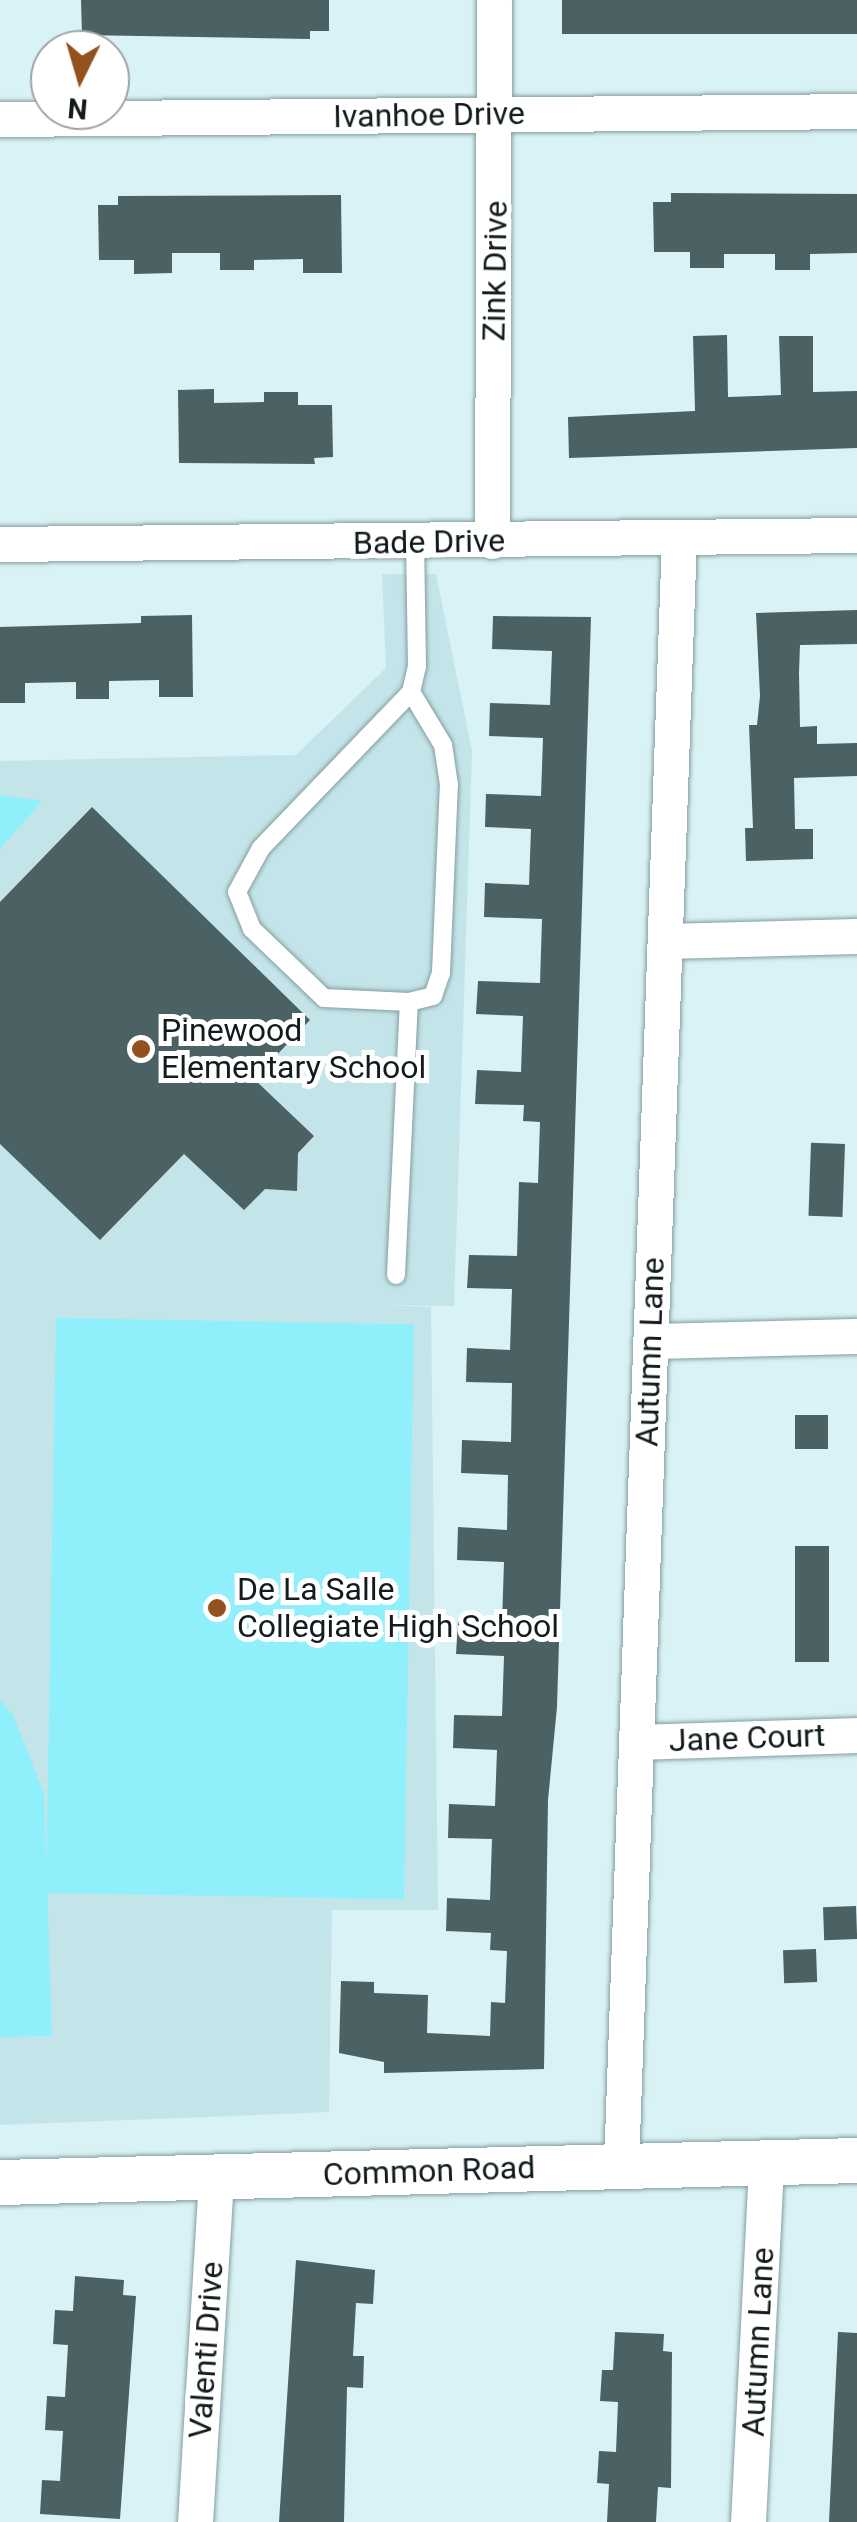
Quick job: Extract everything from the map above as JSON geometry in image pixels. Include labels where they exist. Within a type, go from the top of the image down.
[{"type":"street","name":"Zink Drive","points":[[492,541],[494,0]]},
{"type":"street","name":"Ivanhoe Drive","points":[[0,119],[857,111]]},
{"type":"street","name":"Bade Drive","points":[[0,544],[857,534]]},
{"type":"street","name":"Autumn Lane","points":[[622,2166],[680,539]]},
{"type":"street","points":[[665,940],[857,936]]},
{"type":"street","points":[[651,1341],[857,1336]]},
{"type":"street","name":"Jane Court","points":[[637,1742],[857,1735]]},
{"type":"street","name":"Common Road","points":[[0,2182],[857,2160]]},
{"type":"street","name":"Autumn Lane","points":[[748,2522],[766,2162]]},
{"type":"street","name":"Valenti Drive","points":[[195,2522],[216,2177]]},
{"type":"lane","points":[[411,692],[443,744],[449,785],[442,973],[432,996],[410,1002],[324,998],[252,929],[237,892],[261,848],[411,692],[417,666],[415,542]]},
{"type":"lane","points":[[396,1275],[410,1002]]},
{"type":"shaded area","points":[[382,574],[436,574],[472,751],[454,1306],[384,1305],[431,1307],[438,1910],[332,1910],[329,2112],[0,2125],[0,761],[296,755],[386,668]]},
{"type":"shaded area","points":[[0,795],[42,801],[0,849]]},
{"type":"shaded area","name":"De La Salle Collegiate High School","points":[[56,1318],[414,1324],[404,1899],[46,1893]]},
{"type":"shaded area","points":[[0,1700],[13,1715],[44,1793],[52,2036],[0,2037]]},
{"type":"building","points":[[81,0],[329,0],[329,31],[310,31],[310,39],[130,36],[130,30],[82,30]]},
{"type":"building","points":[[562,0],[857,0],[857,34],[562,34]]},
{"type":"building","points":[[671,193],[857,194],[857,253],[810,254],[810,270],[775,270],[775,254],[724,254],[724,268],[690,268],[690,252],[654,252],[653,202],[671,202]]},
{"type":"building","points":[[341,195],[342,273],[303,273],[303,259],[254,260],[254,270],[220,270],[220,253],[172,253],[172,273],[134,274],[134,260],[99,260],[98,205],[118,205],[118,196]]},
{"type":"building","points":[[727,335],[728,397],[781,395],[779,336],[813,336],[813,392],[857,391],[857,448],[569,458],[568,417],[695,411],[693,336]]},
{"type":"building","points":[[214,389],[214,403],[264,402],[264,392],[298,392],[298,405],[332,405],[333,457],[314,458],[315,464],[179,463],[178,390]]},
{"type":"building","points":[[857,610],[857,644],[800,645],[799,672],[800,727],[817,726],[817,744],[857,743],[857,776],[794,778],[795,829],[813,829],[813,859],[746,861],[745,828],[753,828],[749,725],[757,725],[760,696],[756,613]]},
{"type":"building","points":[[192,615],[193,697],[159,697],[159,680],[109,681],[109,699],[76,699],[76,682],[25,683],[25,703],[0,703],[0,627],[141,623],[141,616]]},
{"type":"building","points":[[493,616],[591,617],[557,1707],[548,1800],[544,2069],[384,2073],[384,2062],[339,2053],[341,1981],[374,1982],[374,1993],[428,1995],[427,2033],[490,2036],[491,2002],[505,2003],[507,1951],[490,1950],[491,1933],[446,1931],[447,1898],[490,1900],[492,1839],[448,1838],[449,1804],[495,1806],[497,1750],[453,1748],[454,1715],[502,1716],[504,1656],[456,1654],[458,1621],[502,1622],[504,1562],[457,1560],[458,1527],[507,1530],[508,1475],[461,1473],[462,1440],[511,1442],[512,1383],[466,1382],[467,1348],[510,1350],[512,1289],[467,1288],[469,1255],[517,1256],[519,1182],[538,1183],[540,1122],[523,1121],[524,1105],[475,1104],[477,1070],[521,1072],[523,1016],[476,1014],[478,981],[540,983],[542,919],[484,917],[485,883],[529,885],[531,829],[485,827],[486,794],[541,796],[543,738],[489,736],[490,703],[550,705],[552,651],[492,649]]},
{"type":"building","name":"Pinewood Elementary School","points":[[92,807],[310,1020],[254,1079],[314,1136],[298,1153],[297,1191],[265,1189],[244,1210],[184,1154],[100,1240],[0,1144],[0,902]]},
{"type":"building","points":[[811,1143],[845,1144],[842,1217],[808,1216]]},
{"type":"building","points":[[795,1415],[828,1415],[828,1449],[795,1449]]},
{"type":"building","points":[[795,1546],[829,1546],[829,1662],[795,1662]]},
{"type":"building","points":[[856,1906],[857,1939],[824,1940],[823,1907]]},
{"type":"building","points":[[816,1949],[817,1982],[784,1983],[783,1950]]},
{"type":"building","points":[[296,2260],[375,2270],[373,2304],[356,2303],[353,2356],[364,2356],[363,2388],[347,2387],[344,2522],[279,2522]]},
{"type":"building","points":[[75,2276],[124,2280],[123,2295],[136,2296],[120,2519],[40,2514],[42,2480],[60,2481],[63,2431],[45,2430],[47,2396],[65,2397],[68,2345],[53,2344],[55,2310],[73,2311]]},
{"type":"building","points":[[615,2332],[664,2334],[663,2351],[672,2352],[671,2488],[658,2487],[656,2522],[607,2522],[609,2484],[597,2483],[599,2451],[616,2452],[618,2402],[600,2401],[602,2370],[613,2370]]},
{"type":"building","points":[[838,2332],[857,2333],[857,2522],[829,2522]]},
{"type":"place","name":"Pinewood Elementary School","points":[[141,1049]]},
{"type":"place","name":"De La Salle Collegiate High School","points":[[217,1608]]}]
